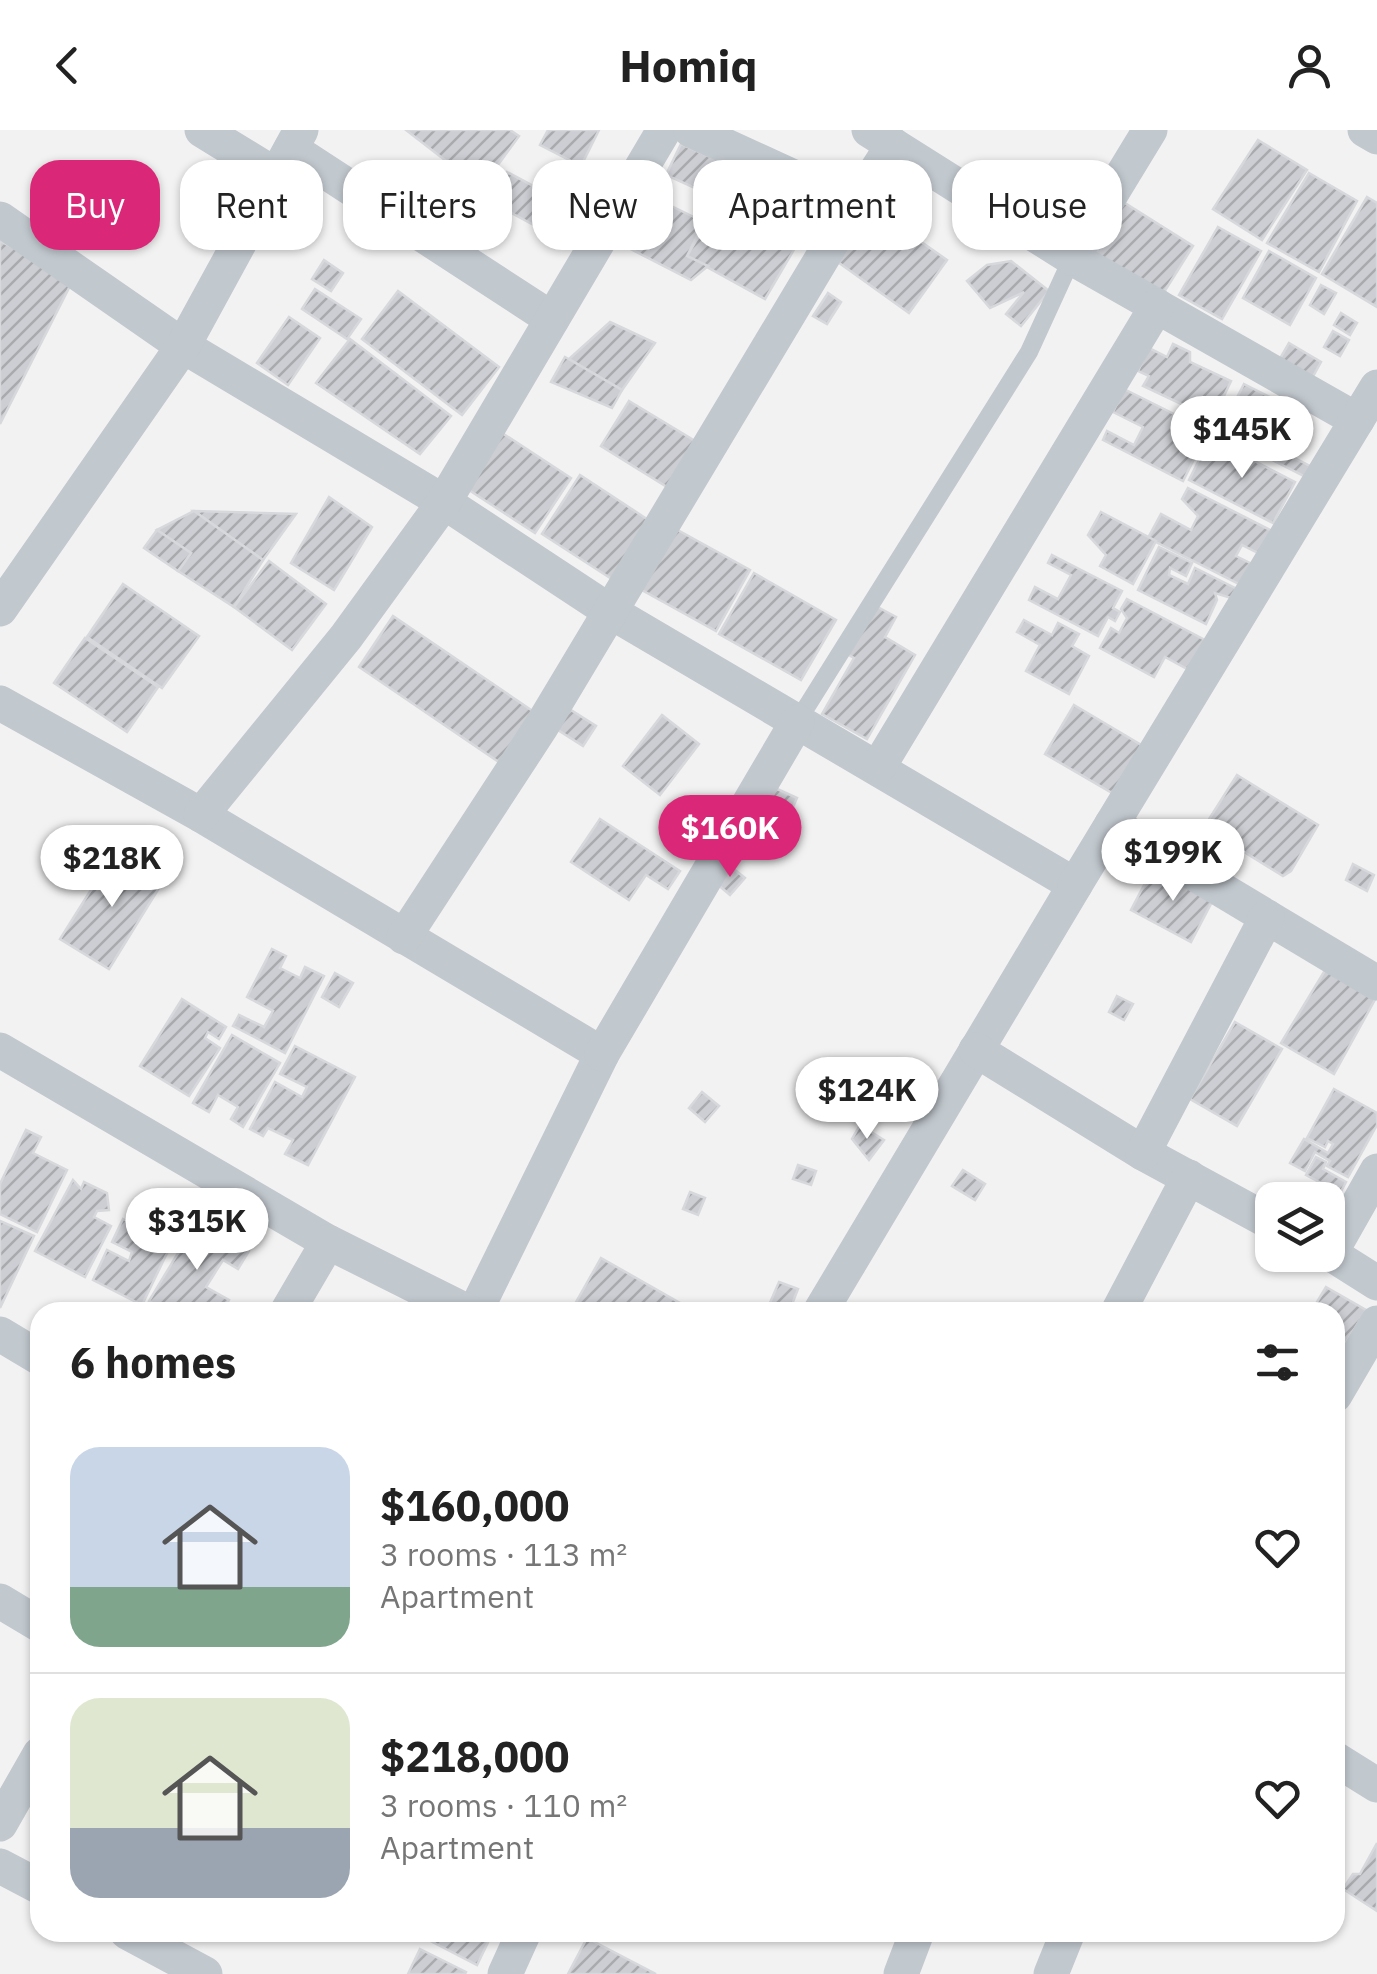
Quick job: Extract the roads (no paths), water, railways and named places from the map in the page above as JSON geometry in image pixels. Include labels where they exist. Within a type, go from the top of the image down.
[{"type":"street","points":[[202,130],[289,152],[552,319]]},
{"type":"street","points":[[201,816],[346,638],[444,502],[664,130]]},
{"type":"street","points":[[690,130],[756,160]]},
{"type":"street","points":[[1072,258],[1150,130]]},
{"type":"street","points":[[1365,130],[1377,137]]},
{"type":"street","points":[[881,138],[1072,258],[1357,420]]},
{"type":"street","points":[[0,610],[182,346],[289,152]]},
{"type":"street","points":[[0,219],[182,346],[444,502],[610,612],[879,766],[1075,885]]},
{"type":"street","points":[[404,938],[610,612],[827,250]]},
{"type":"street","points":[[879,766],[1157,306]]},
{"type":"street","points":[[826,1302],[1377,387]]},
{"type":"street","points":[[0,703],[201,816],[602,1054]]},
{"type":"street","points":[[476,1302],[602,1054],[797,722]]},
{"type":"street","points":[[1112,824],[1377,983]]},
{"type":"street","points":[[1143,1152],[1266,917]]},
{"type":"street","points":[[0,1050],[328,1242],[451,1302]]},
{"type":"street","points":[[976,1050],[1143,1152],[1255,1213]]},
{"type":"street","points":[[1345,1226],[1377,1171]]},
{"type":"street","points":[[1123,1302],[1189,1178]]},
{"type":"street","points":[[293,1302],[328,1242]]},
{"type":"street","points":[[1345,1263],[1377,1283]]},
{"type":"street","points":[[1345,1378],[1377,1323]]},
{"type":"street","points":[[0,1334],[30,1352]]},
{"type":"street","points":[[0,1600],[30,1619]]},
{"type":"street","points":[[1345,1765],[1377,1785]]},
{"type":"street","points":[[0,1824],[30,1772]]},
{"type":"street","points":[[0,1866],[30,1882]]},
{"type":"street","points":[[146,1942],[205,1974]]},
{"type":"street","points":[[505,1974],[519,1942]]},
{"type":"street","points":[[900,1974],[913,1942]]},
{"type":"street","points":[[1051,1974],[1064,1942]]},
{"type":"lane","points":[[797,722],[1028,352],[1072,258]]}]
